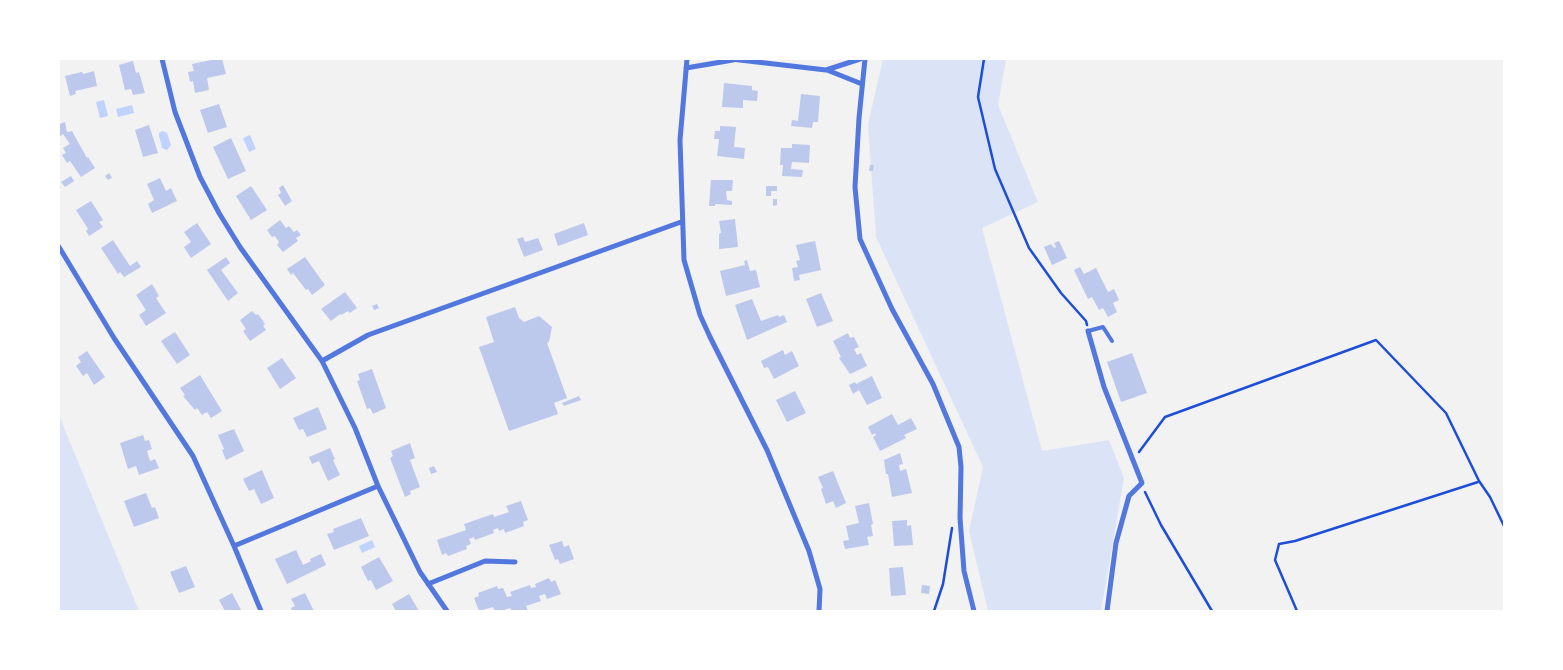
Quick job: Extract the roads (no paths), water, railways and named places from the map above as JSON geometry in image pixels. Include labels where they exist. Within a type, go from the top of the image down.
[{"type":"street","points":[[162,59],[176,112],[200,177],[240,247],[322,361],[355,428],[378,486],[428,584],[447,611]]},
{"type":"street","points":[[687,59],[680,140],[681,222],[684,260],[700,315],[766,450],[810,551],[820,589],[819,611]]},
{"type":"street","points":[[686,68],[732,59],[826,70],[862,84]]},
{"type":"street","points":[[826,70],[860,59]]},
{"type":"street","points":[[865,59],[855,187],[860,239],[892,309],[933,384],[959,448],[961,467],[960,518],[964,570],[974,611]]},
{"type":"street","points":[[322,361],[368,335],[681,222]]},
{"type":"street","points":[[59,247],[114,338],[193,456],[234,546],[260,611]]},
{"type":"street","points":[[1088,331],[1104,388],[1142,484],[1129,496],[1119,533],[1107,611]]},
{"type":"street","points":[[234,546],[378,486]]},
{"type":"street","points":[[428,584],[485,561],[514,562]]},
{"type":"lane","points":[[1088,331],[1103,327],[1112,341]]},
{"type":"water","points":[[104,100],[108,116],[100,118],[96,102]]},
{"type":"water","points":[[132,105],[134,113],[118,117],[116,109]]},
{"type":"water","points":[[162,131],[167,133],[171,145],[167,150],[162,148],[159,133]]},
{"type":"water","points":[[250,135],[256,149],[249,152],[243,138]]},
{"type":"water","points":[[372,540],[375,547],[362,553],[359,546]]}]
